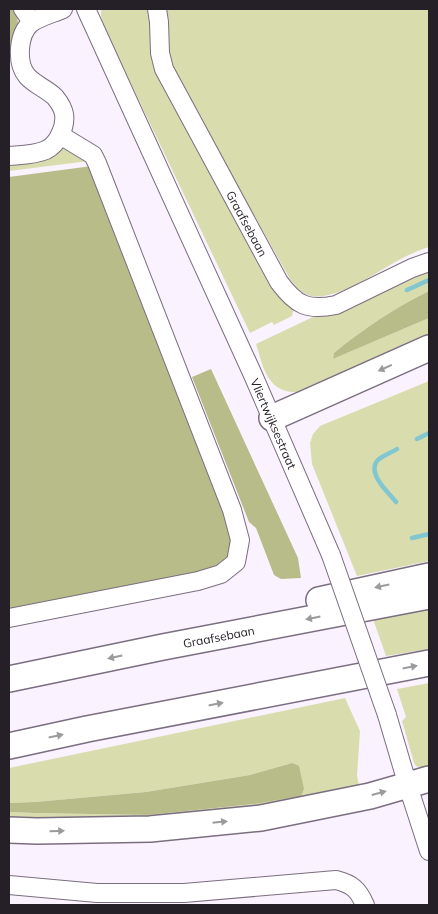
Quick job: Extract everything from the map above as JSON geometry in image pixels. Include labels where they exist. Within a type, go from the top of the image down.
[{"type":"highway","points":[[276,426],[429,348]]},
{"type":"highway","points":[[276,426],[429,366]]},
{"type":"highway","points":[[163,647],[274,610],[429,576]]},
{"type":"highway","name":"Graafsebaan","points":[[9,679],[163,647],[429,596]]},
{"type":"highway","points":[[9,746],[429,663]]},
{"type":"highway","points":[[9,830],[150,829],[261,818],[370,796],[418,782]]},
{"type":"street","points":[[9,156],[38,153],[48,149],[55,143],[64,125],[64,113],[60,104],[23,71],[20,49],[28,15],[63,9]]},
{"type":"street","name":"Vliertwijksestraat","points":[[86,9],[276,426],[331,555],[387,715],[418,782],[429,851]]},
{"type":"street","name":"Graafsebaan","points":[[157,9],[160,53],[164,69],[279,282],[294,300],[308,306],[323,308],[336,304],[412,268],[429,262]]},
{"type":"street","points":[[9,618],[198,581],[221,574],[236,562],[240,540],[232,510],[97,163],[93,155],[60,135]]},
{"type":"street","points":[[9,885],[97,893],[184,893],[336,880],[345,882],[356,889],[365,905]]},
{"type":"green space","points":[[9,9],[15,9],[19,27],[13,51],[9,51]]},
{"type":"green space","points":[[101,9],[148,9],[151,22],[153,55],[294,308],[292,316],[274,325],[272,322],[250,333],[104,27]]},
{"type":"green space","points":[[166,9],[429,9],[429,247],[400,259],[362,281],[335,293],[311,296],[299,289],[290,279],[176,77],[168,51],[169,20]]},
{"type":"green space","points":[[69,148],[89,161],[9,171],[9,164]]},
{"type":"green space","points":[[92,166],[234,538],[229,555],[217,565],[195,573],[9,611],[9,177]]},
{"type":"green space","points":[[429,269],[429,291],[392,311],[368,327],[334,353],[333,359],[429,318],[429,334],[298,392],[287,391],[273,384],[265,372],[256,344],[315,316]]},
{"type":"green space","points":[[429,291],[429,318],[333,359],[334,353],[368,327],[392,311]]},
{"type":"green space","points":[[211,369],[298,558],[301,578],[281,579],[274,575],[256,528],[249,522],[192,377]]},
{"type":"green space","points":[[429,381],[429,561],[357,576],[312,464],[310,443],[313,434],[320,426]]},
{"type":"green space","points":[[429,609],[429,649],[386,656],[373,619]]},
{"type":"green space","points":[[429,683],[429,771],[416,766],[414,763],[402,721],[406,717],[397,689]]},
{"type":"green space","points":[[345,698],[360,731],[357,776],[360,789],[259,808],[149,819],[9,820],[9,812],[148,815],[254,804],[292,763],[250,775],[146,792],[9,803],[9,768]]},
{"type":"green space","points":[[292,763],[299,766],[304,789],[301,796],[254,804],[148,815],[9,812],[9,803],[146,792],[250,775]]},
{"type":"waterway","points":[[407,290],[429,280]]},
{"type":"waterway","points":[[417,439],[429,433]]},
{"type":"waterway","points":[[396,502],[380,483],[375,472],[375,466],[379,459],[397,449]]},
{"type":"waterway","points":[[412,538],[429,534]]}]
